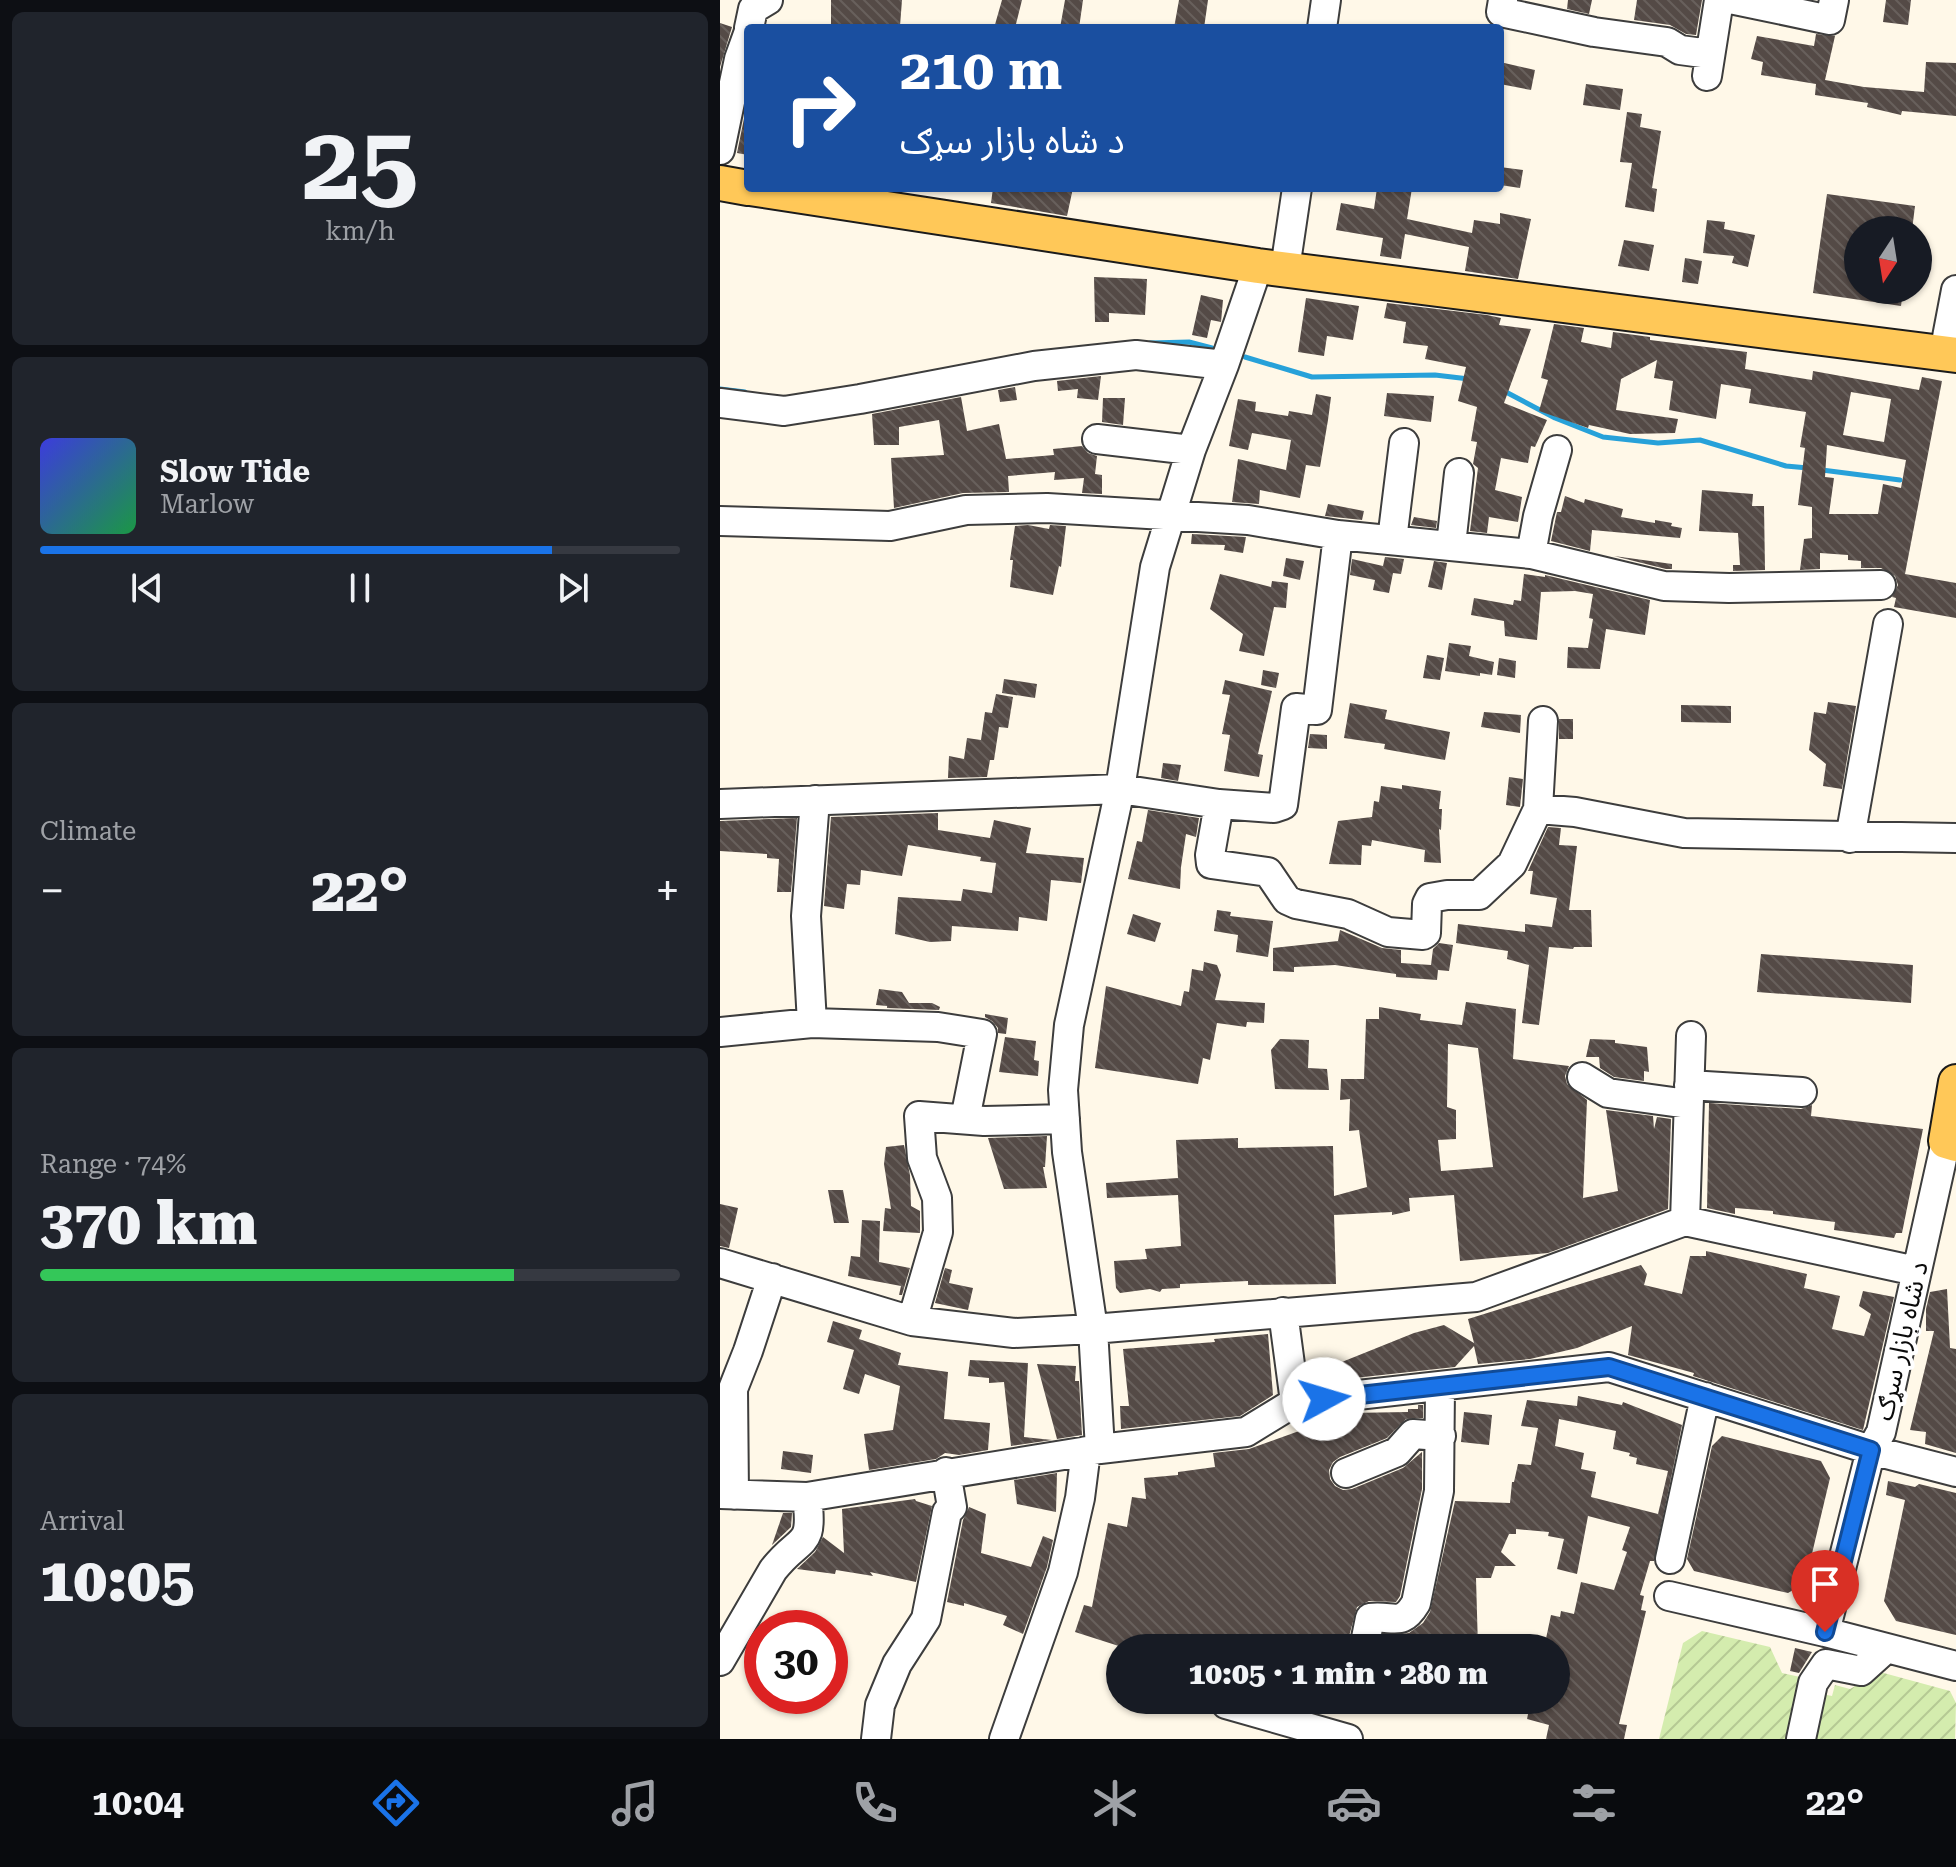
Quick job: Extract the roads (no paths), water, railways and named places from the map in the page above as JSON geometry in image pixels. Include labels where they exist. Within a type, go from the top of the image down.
[{"type":"main road","points":[[720,183],[744,187]]},
{"type":"main road","points":[[775,192],[1272,267],[1950,354]]},
{"type":"main road","points":[[1951,1142],[1956,1082]]},
{"type":"street","points":[[750,24],[753,9],[768,0]]},
{"type":"street","points":[[1323,24],[1326,0]]},
{"type":"street","points":[[1503,0],[1501,12],[1594,32],[1667,42],[1708,65],[1719,0]]},
{"type":"street","points":[[1735,0],[1830,20],[1834,0]]},
{"type":"street","points":[[720,150],[744,56]]},
{"type":"street","points":[[1004,1739],[1063,1572],[1093,1450],[1093,1329],[1067,1152],[1063,1090],[1069,1025],[1120,789],[1155,567],[1191,450],[1224,365],[1272,267],[1296,192]]},
{"type":"street","points":[[1950,354],[1956,290]]},
{"type":"street","points":[[720,403],[784,411],[1034,366],[1136,355],[1224,365]]},
{"type":"street","points":[[1097,439],[1191,450]]},
{"type":"street","points":[[1392,540],[1404,443]]},
{"type":"street","points":[[1531,554],[1538,516],[1557,450]]},
{"type":"street","points":[[1451,545],[1459,473]]},
{"type":"street","points":[[720,521],[890,526],[966,510],[1047,508],[1248,520],[1338,535],[1531,554],[1664,586],[1881,585]]},
{"type":"street","points":[[720,804],[1120,789],[1219,804],[1274,808],[1283,805],[1296,708],[1317,710],[1338,535]]},
{"type":"street","points":[[1850,838],[1888,624]]},
{"type":"street","points":[[1219,804],[1211,864],[1268,872],[1287,900],[1296,904],[1348,914],[1388,932],[1423,935],[1426,933],[1428,900],[1447,895],[1479,895],[1512,864],[1538,809],[1543,721]]},
{"type":"street","points":[[812,1023],[806,916],[815,800]]},
{"type":"street","points":[[1538,809],[1575,812],[1684,833],[1956,838]]},
{"type":"street","points":[[720,1032],[812,1023],[938,1027],[982,1034],[965,1119]]},
{"type":"street","points":[[1685,1221],[1691,1036]]},
{"type":"street","points":[[1582,1077],[1608,1093],[1802,1092]]},
{"type":"street","points":[[912,1321],[938,1232],[937,1198],[922,1158],[919,1116],[1065,1119]]},
{"type":"street","name":"د شاه بازار سړګ","points":[[1825,1632],[1871,1450],[1881,1432],[1916,1271],[1951,1142]]},
{"type":"street","points":[[720,1263],[912,1321],[1014,1333],[1476,1297],[1685,1221],[1916,1271]]},
{"type":"street","points":[[772,1278],[733,1389],[727,1495],[807,1497],[1093,1450],[1246,1432],[1295,1402],[1609,1367],[1871,1450],[1956,1472]]},
{"type":"street","points":[[1283,1312],[1295,1402]]},
{"type":"street","points":[[1367,1634],[1370,1618],[1398,1620],[1409,1615],[1416,1603],[1439,1491],[1440,1387]]},
{"type":"street","points":[[1670,1559],[1705,1397]]},
{"type":"street","points":[[1346,1473],[1397,1452],[1413,1434],[1441,1436]]},
{"type":"street","points":[[876,1739],[880,1705],[897,1664],[926,1619],[947,1512],[952,1507],[946,1472]]},
{"type":"street","points":[[720,1661],[773,1570],[804,1541],[811,1526],[807,1497]]},
{"type":"street","points":[[1669,1596],[1956,1666]]},
{"type":"street","points":[[1801,1739],[1813,1683],[1826,1664],[1861,1671],[1881,1653]]},
{"type":"street","points":[[1248,1714],[1286,1731],[1348,1739]]},
{"type":"waterway","points":[[1150,343],[1189,342],[1212,348]]},
{"type":"waterway","points":[[1245,357],[1312,377],[1435,375],[1469,379]]},
{"type":"waterway","points":[[720,389],[745,392]]},
{"type":"waterway","points":[[1504,391],[1555,418],[1603,437],[1658,443],[1700,440],[1786,466],[1808,468]]},
{"type":"waterway","points":[[1822,470],[1900,480]]}]
